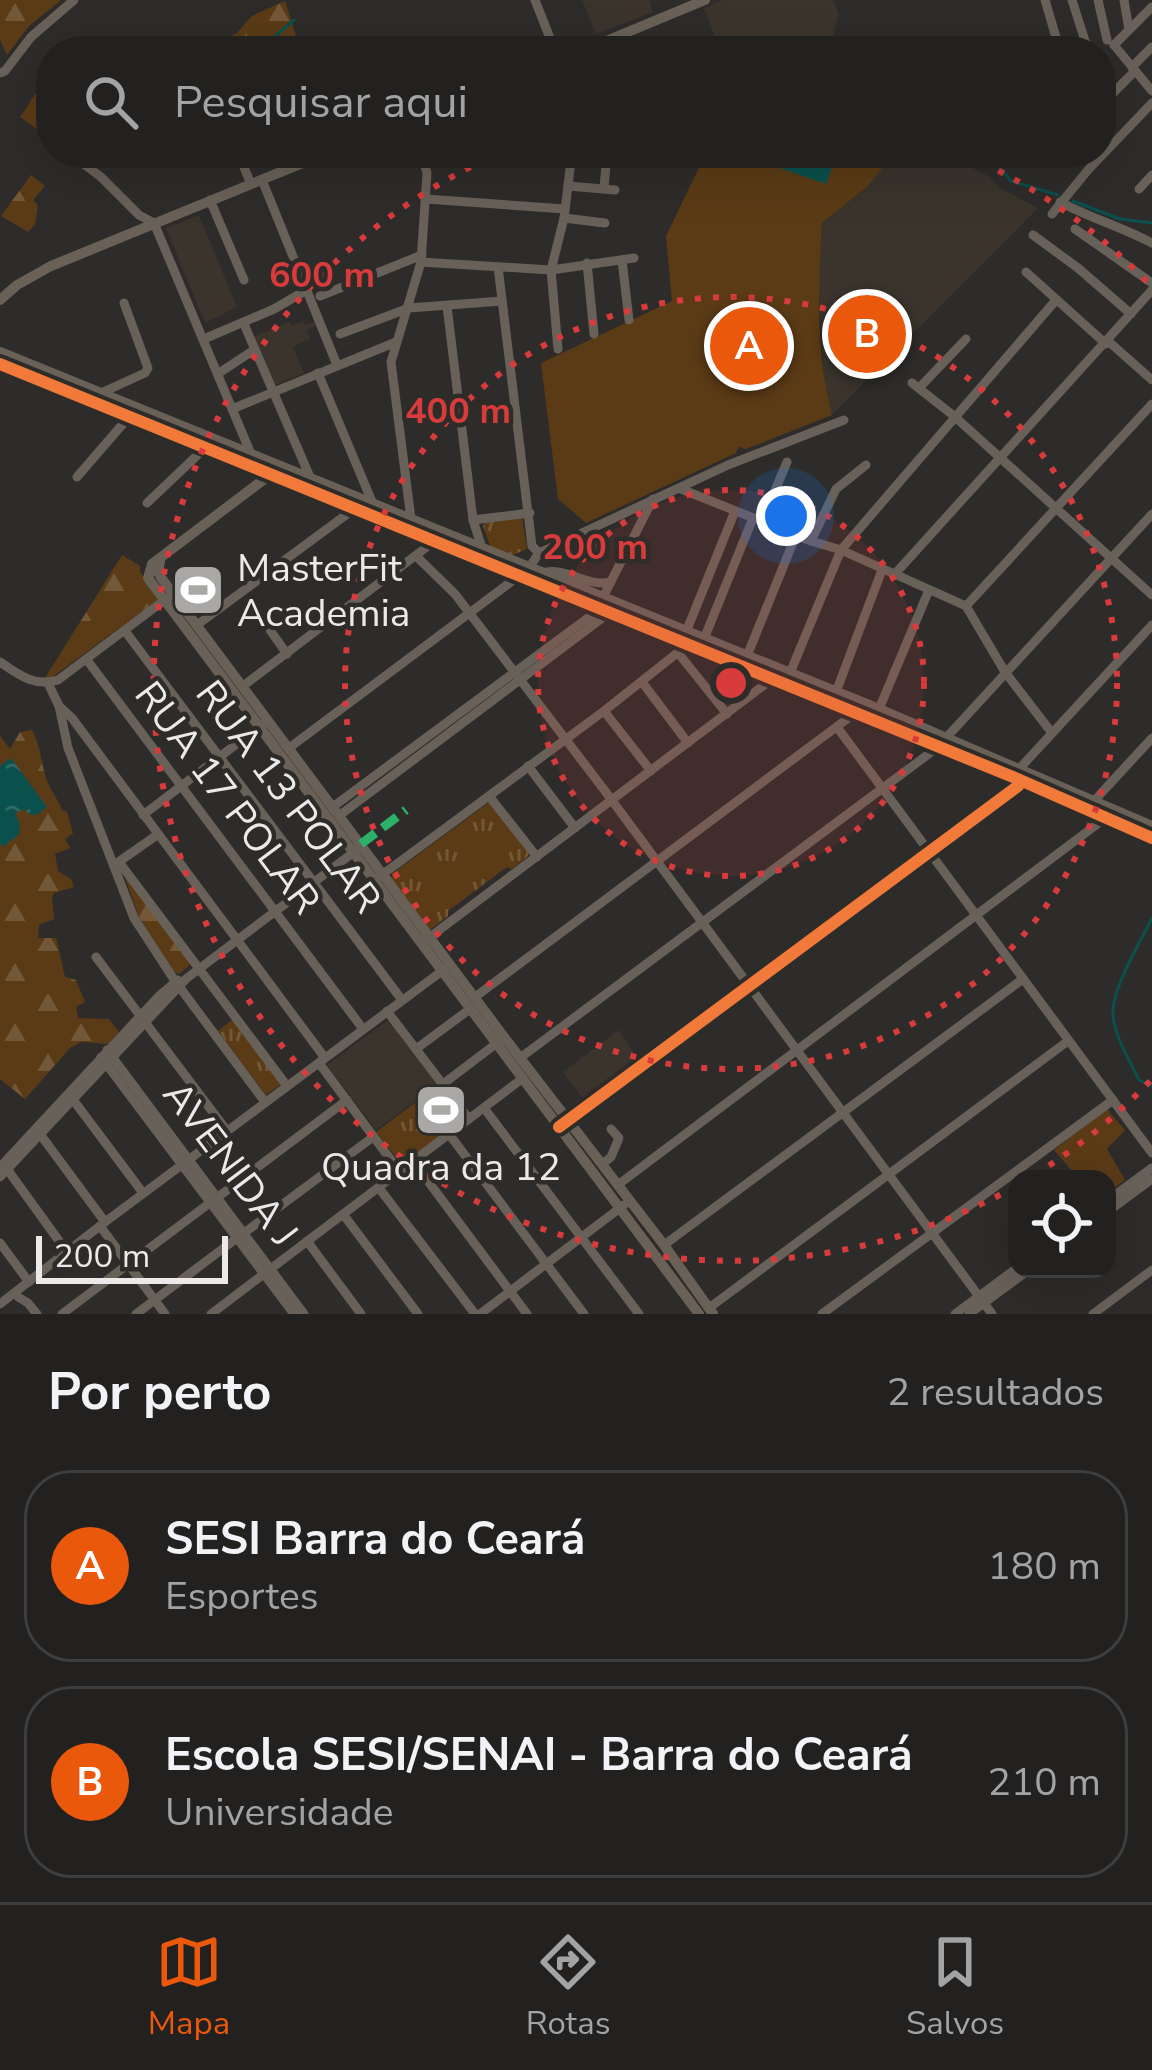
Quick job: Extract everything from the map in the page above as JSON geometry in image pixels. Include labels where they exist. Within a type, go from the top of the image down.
[{"type":"main road","points":[[617,36],[698,1]]},
{"type":"main road","points":[[0,300],[51,266],[290,168]]},
{"type":"main road","points":[[0,352],[274,469],[354,509],[530,572],[772,679],[1019,774],[1152,838]]},
{"type":"main road","points":[[0,364],[128,418],[310,477],[440,537],[510,560],[604,607]]},
{"type":"main road","points":[[274,469],[152,564],[148,578],[197,625],[243,686],[264,724],[290,748],[337,811],[357,850]]},
{"type":"main road","points":[[168,597],[473,1003],[523,1078],[619,1184],[626,1204],[664,1245],[700,1312]]},
{"type":"main road","points":[[690,641],[790,673],[879,709],[942,742]]},
{"type":"main road","points":[[1019,774],[1094,801],[1108,814],[1152,826]]},
{"type":"main road","points":[[500,1041],[520,1058],[700,1312]]},
{"type":"street","points":[[2,75],[31,37],[74,0]]},
{"type":"street","points":[[535,0],[549,36]]},
{"type":"street","points":[[1045,0],[1056,36]]},
{"type":"street","points":[[1072,0],[1082,36]]},
{"type":"street","points":[[1098,0],[1109,36]]},
{"type":"street","points":[[1124,0],[1129,30]]},
{"type":"street","points":[[1116,39],[1152,7]]},
{"type":"street","points":[[1116,88],[1152,47]]},
{"type":"street","points":[[1116,48],[1152,91]]},
{"type":"street","points":[[1116,142],[1152,103]]},
{"type":"street","points":[[88,168],[154,223],[250,454]]},
{"type":"street","points":[[247,168],[337,365]]},
{"type":"street","points":[[411,520],[391,362],[421,258],[426,168]]},
{"type":"street","points":[[558,349],[551,269],[570,168]]},
{"type":"street","points":[[568,186],[609,189],[608,168]]},
{"type":"street","points":[[1052,214],[1092,168]]},
{"type":"street","points":[[1139,189],[1152,175]]},
{"type":"street","points":[[209,200],[244,280]]},
{"type":"street","points":[[426,200],[564,214],[605,223]]},
{"type":"street","points":[[1060,202],[1152,243]]},
{"type":"street","points":[[894,575],[1107,342],[1152,286],[1075,230]]},
{"type":"street","points":[[1033,235],[1131,314]]},
{"type":"street","points":[[320,296],[421,258],[551,269],[634,258]]},
{"type":"street","points":[[622,260],[629,320]]},
{"type":"street","points":[[586,263],[594,334]]},
{"type":"street","points":[[498,267],[536,550],[530,572]]},
{"type":"street","points":[[1025,272],[1152,380]]},
{"type":"street","points":[[204,339],[244,324],[305,291]]},
{"type":"street","points":[[790,673],[841,550],[1055,300]]},
{"type":"street","points":[[340,334],[409,308],[502,301]]},
{"type":"street","points":[[101,393],[148,368],[124,304]]},
{"type":"street","points":[[447,305],[473,520],[482,548]]},
{"type":"street","points":[[244,324],[310,477]]},
{"type":"street","points":[[966,340],[916,385],[1152,596]]},
{"type":"street","points":[[232,409],[396,342]]},
{"type":"street","points":[[219,373],[254,350]]},
{"type":"street","points":[[318,373],[373,504]]},
{"type":"street","points":[[966,606],[1152,404]]},
{"type":"street","points":[[77,477],[128,418]]},
{"type":"street","points":[[510,560],[560,543],[728,465],[844,420]]},
{"type":"street","points":[[147,503],[208,442]]},
{"type":"street","points":[[379,877],[604,711],[690,641],[787,462]]},
{"type":"street","points":[[811,542],[836,489],[866,466]]},
{"type":"street","points":[[680,488],[841,550],[966,606],[1005,672],[1052,733]]},
{"type":"street","points":[[337,811],[604,607],[611,582],[653,499]]},
{"type":"street","points":[[197,625],[354,509]]},
{"type":"street","points":[[727,714],[690,641],[735,511]]},
{"type":"street","points":[[473,520],[530,513]]},
{"type":"street","points":[[520,1058],[942,742],[1152,514]]},
{"type":"street","points":[[747,656],[796,535]]},
{"type":"street","points":[[243,686],[440,537]]},
{"type":"street","points":[[417,557],[455,594],[992,1314]]},
{"type":"street","points":[[290,748],[530,572],[557,569],[596,584],[611,582]]},
{"type":"street","points":[[836,692],[882,570]]},
{"type":"street","points":[[879,709],[929,590]]},
{"type":"street","points":[[0,662],[29,681],[58,680],[168,597]]},
{"type":"street","points":[[564,1124],[1018,786],[1019,774],[1052,733],[1152,625]]},
{"type":"street","points":[[270,630],[287,654]]},
{"type":"street","name":"RUA 13 POLAR","points":[[125,631],[402,1000]]},
{"type":"street","name":"RUA 17 POLAR","points":[[87,660],[363,1029]]},
{"type":"street","points":[[426,940],[772,679]]},
{"type":"street","points":[[642,682],[688,743]]},
{"type":"street","points":[[48,683],[134,918],[265,1102]]},
{"type":"street","points":[[58,706],[72,718],[238,941],[399,1171]]},
{"type":"street","points":[[604,711],[651,771]]},
{"type":"street","points":[[416,1049],[855,713]]},
{"type":"street","points":[[143,815],[264,724]]},
{"type":"street","points":[[837,727],[1152,1153]]},
{"type":"street","points":[[1094,801],[1152,738]]},
{"type":"street","points":[[528,766],[575,828]]},
{"type":"street","points":[[489,796],[537,856]]},
{"type":"street","points":[[619,1184],[1108,814]]},
{"type":"street","points":[[117,864],[157,835]]},
{"type":"street","points":[[67,1252],[2,1169],[180,982],[357,850]]},
{"type":"street","points":[[117,864],[287,1086]]},
{"type":"street","points":[[96,957],[227,1131]]},
{"type":"street","points":[[0,1304],[446,967]]},
{"type":"street","points":[[664,1245],[1023,979]]},
{"type":"street","points":[[387,1011],[470,1119]]},
{"type":"street","points":[[213,1030],[233,1015]]},
{"type":"street","points":[[443,1084],[500,1041]]},
{"type":"street","points":[[700,1312],[1069,1041]]},
{"type":"street","name":"AVENIDA J","points":[[106,1057],[304,1314]]},
{"type":"street","points":[[211,1314],[523,1078]]},
{"type":"street","points":[[71,1096],[143,1193]]},
{"type":"street","points":[[62,1314],[347,1100]]},
{"type":"street","points":[[823,1314],[1113,1100]]},
{"type":"street","points":[[484,1108],[639,1314]]},
{"type":"street","points":[[602,1164],[619,1138],[611,1129]]},
{"type":"street","points":[[38,1132],[164,1314]]},
{"type":"street","points":[[449,1134],[584,1314]]},
{"type":"street","points":[[136,1314],[374,1137]]},
{"type":"street","points":[[413,1161],[527,1314]]},
{"type":"street","points":[[1116,1194],[1152,1168]]},
{"type":"street","points":[[1116,1205],[1152,1179]]},
{"type":"street","points":[[379,1188],[478,1314],[626,1204]]},
{"type":"street","points":[[343,1214],[418,1314]]},
{"type":"street","points":[[308,1240],[362,1314]]},
{"type":"street","points":[[0,1243],[29,1282]]},
{"type":"street","points":[[1094,1314],[1152,1270]]},
{"type":"street","name":"AVENIDA J","points":[[268,1271],[294,1314]]},
{"type":"street","points":[[970,1314],[1008,1276]]},
{"type":"street","points":[[955,1314],[1016,1278]]},
{"type":"street","points":[[16,1295],[26,1314]]},
{"type":"street","points":[[16,1295],[37,1314]]},
{"type":"street","points":[[228,1301],[237,1314]]},
{"type":"shaded area","points":[[582,0],[649,0],[653,12],[596,34]]},
{"type":"shaded area","points":[[723,0],[833,0],[839,14],[833,36],[714,36],[704,8]]},
{"type":"shaded area","points":[[883,168],[972,168],[1038,208],[832,415],[825,392],[818,276],[822,223]]},
{"type":"shaded area","points":[[199,215],[237,307],[205,323],[166,228]]},
{"type":"shaded area","points":[[303,321],[316,326],[307,330],[310,339],[293,347],[304,373],[275,385],[253,337]]},
{"type":"shaded area","points":[[390,1019],[439,1083],[376,1130],[327,1065]]},
{"type":"shaded area","points":[[619,1030],[638,1059],[583,1099],[563,1072]]},
{"type":"green space","points":[[0,0],[61,0],[29,26],[7,55],[0,40]]},
{"type":"green space","points":[[285,1],[296,36],[231,36],[252,16]]},
{"type":"green space","points":[[36,93],[36,128],[20,117]]},
{"type":"green space","points":[[699,168],[883,168],[822,223],[821,344],[832,415],[746,449],[739,447],[736,453],[586,523],[558,499],[541,363],[672,301],[666,236]]},
{"type":"green space","points":[[31,175],[45,186],[33,200],[38,205],[35,224],[28,232],[1,216]]},
{"type":"green space","points":[[522,518],[527,549],[513,555],[491,548],[485,523]]},
{"type":"green space","points":[[122,555],[140,566],[159,599],[48,680],[45,678]]},
{"type":"green space","points":[[32,730],[47,781],[67,812],[73,833],[65,839],[70,848],[55,854],[58,871],[74,887],[54,893],[54,919],[39,925],[38,938],[56,938],[65,977],[76,980],[85,1002],[76,1007],[78,1018],[109,1019],[119,1032],[108,1044],[81,1042],[70,1048],[25,1099],[0,1079],[0,736],[10,749],[20,732]]},
{"type":"green space","points":[[488,803],[529,851],[528,856],[448,911],[430,930],[391,880],[392,874]]},
{"type":"green space","points":[[123,872],[191,964],[179,974],[139,917]]},
{"type":"green space","points":[[233,1019],[281,1084],[266,1095],[218,1031]]},
{"type":"green space","points":[[440,1084],[465,1119],[402,1165],[376,1132]]},
{"type":"green space","points":[[1107,1109],[1125,1130],[1107,1149],[1125,1180],[1116,1186],[1116,1170],[1071,1170],[1054,1150]]},
{"type":"water","points":[[780,168],[832,168],[826,184]]},
{"type":"water","points":[[11,758],[47,807],[36,815],[24,809],[15,813],[19,834],[3,847],[0,766]]},
{"type":"waterway","points":[[275,36],[294,20]]},
{"type":"waterway","points":[[1000,168],[1011,181],[1058,195]]},
{"type":"waterway","points":[[1073,201],[1120,219],[1152,223]]},
{"type":"waterway","points":[[1152,918],[1113,1006],[1120,1042],[1139,1080],[1152,1086]]},
{"type":"marked path","points":[[361,844],[406,810]]},
{"type":"cycle path","points":[[0,364],[1152,838]]},
{"type":"cycle path","points":[[559,1127],[1018,786],[1018,780]]},
{"type":"place","name":"Escola SESI/SENAI - Barra do Ceará","points":[[867,334]]},
{"type":"place","name":"SESI Barra do Ceará","points":[[749,346]]},
{"type":"place","name":"MasterFit Academia","points":[[198,590]]},
{"type":"place","name":"Quadra da 12","points":[[441,1110]]}]
